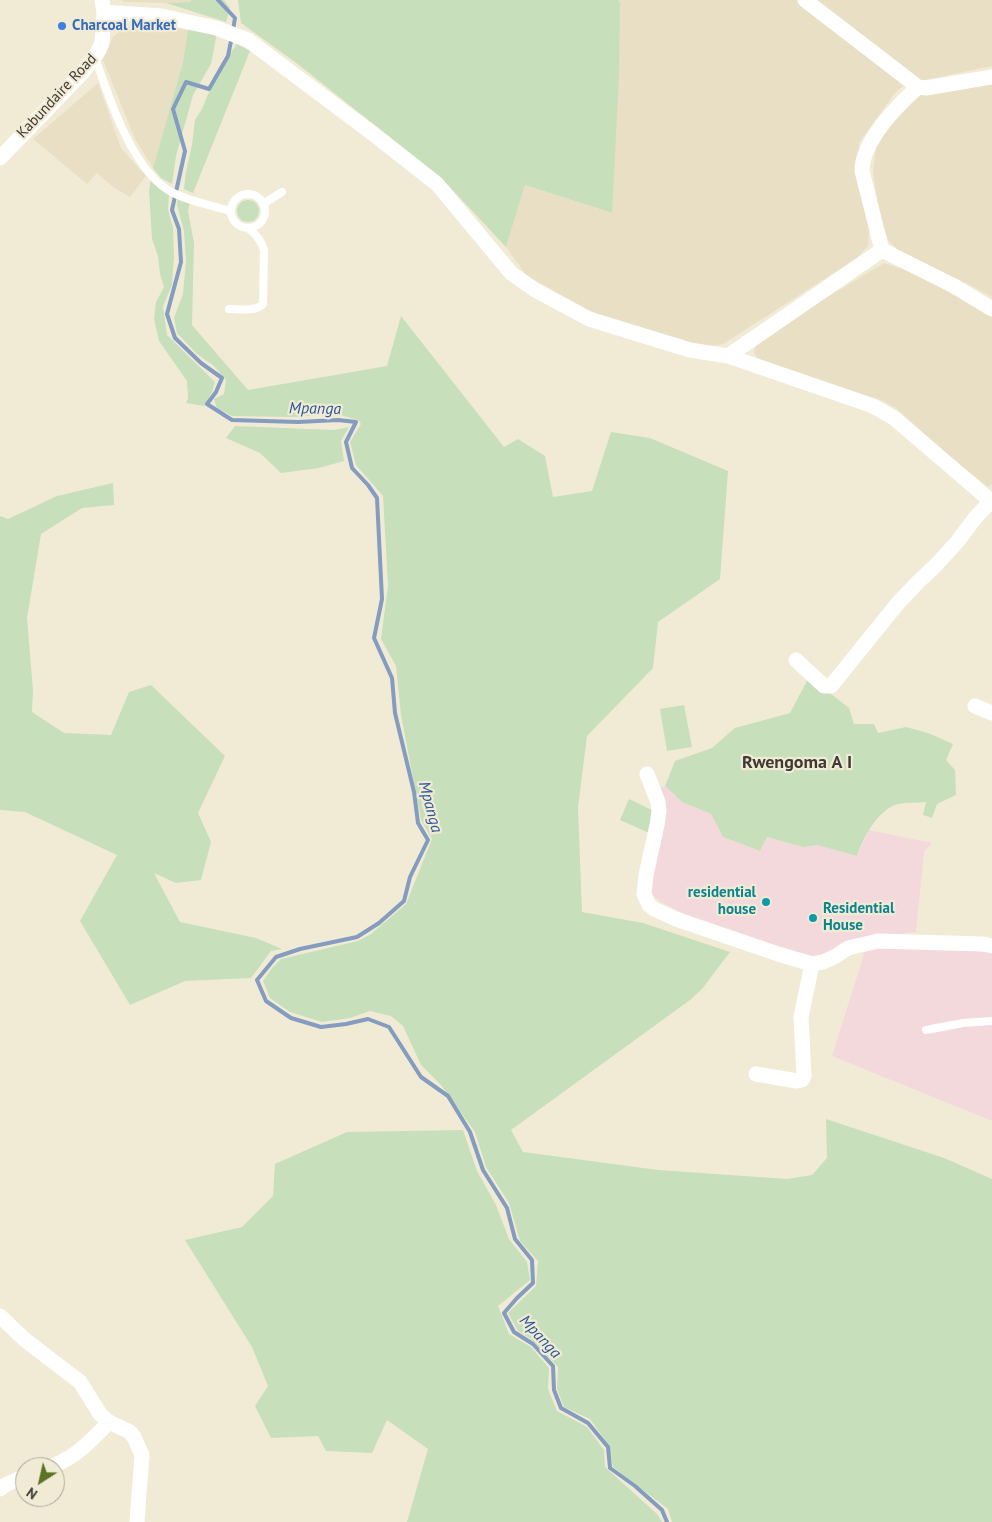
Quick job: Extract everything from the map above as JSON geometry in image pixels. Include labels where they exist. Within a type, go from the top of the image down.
[{"type":"street","points":[[805,0],[918,87],[926,88],[992,77]]},
{"type":"street","points":[[103,6],[216,28],[248,40],[437,184],[511,273],[535,290],[589,319],[690,350],[728,356],[886,412],[992,501],[975,518],[936,565],[898,603],[830,686],[824,686],[796,660]]},
{"type":"street","name":"Kabundaire Road","points":[[0,158],[83,72],[95,57],[102,42],[103,6]]},
{"type":"street","points":[[918,87],[881,126],[868,146],[862,160],[862,171],[882,250],[954,286],[992,308]]},
{"type":"street","points":[[728,356],[882,250]]},
{"type":"street","points":[[975,706],[992,713]]},
{"type":"street","points":[[647,774],[658,802],[659,810],[658,825],[646,875],[644,894],[649,905],[676,919],[812,964],[834,958],[848,948],[878,941],[983,944],[992,946]]},
{"type":"street","points":[[756,1074],[797,1081],[802,1080],[804,1076],[801,1017],[812,964]]},
{"type":"street","points":[[0,1316],[24,1339],[80,1382],[100,1414],[109,1422],[130,1432],[134,1437],[142,1455],[137,1522]]},
{"type":"street","points":[[65,1461],[81,1451],[109,1422]]},
{"type":"street","points":[[0,1489],[15,1480]]},
{"type":"lane","points":[[95,57],[105,88],[137,157],[156,180],[169,191],[183,197],[230,211]]},
{"type":"lane","points":[[263,204],[282,192]]},
{"type":"lane","points":[[241,195],[254,195],[263,204],[264,217],[254,226],[248,228],[241,227],[232,218],[230,211],[232,204],[241,195]]},
{"type":"lane","points":[[229,309],[256,308],[263,304],[264,250],[255,233],[248,228]]},
{"type":"lane","points":[[926,1030],[963,1023],[992,1021]]},
{"type":"shaded area","points":[[121,0],[191,0],[191,2],[124,2]]},
{"type":"shaded area","points":[[618,0],[798,0],[906,83],[894,94],[859,143],[858,171],[869,229],[868,246],[857,258],[723,344],[702,348],[608,321],[526,275],[506,247],[525,185],[611,213],[620,4]]},
{"type":"shaded area","points":[[812,0],[992,0],[992,66],[921,81]]},
{"type":"shaded area","points":[[148,22],[188,30],[183,62],[153,168],[135,139],[103,60],[113,37],[125,27]]},
{"type":"shaded area","points":[[992,80],[992,297],[968,284],[904,256],[888,240],[879,216],[873,171],[876,148],[902,105],[924,90]]},
{"type":"shaded area","points":[[98,83],[121,148],[146,176],[130,197],[113,187],[97,173],[87,184],[33,139]]},
{"type":"shaded area","points":[[884,263],[950,289],[992,314],[992,484],[988,487],[945,453],[896,408],[883,401],[758,359],[753,352],[760,338]]},
{"type":"shaded area","points":[[665,786],[682,802],[711,814],[723,837],[760,851],[767,837],[803,847],[817,845],[857,856],[869,830],[932,843],[924,852],[916,932],[877,937],[821,960],[690,917],[661,902],[648,892],[654,789]]},
{"type":"shaded area","points":[[869,945],[992,952],[992,1121],[832,1056],[865,951]]},
{"type":"green space","points":[[191,0],[224,0],[230,8],[226,22],[166,3],[191,2]]},
{"type":"green space","points":[[238,0],[618,0],[620,3],[619,75],[612,213],[525,185],[506,247],[448,185],[420,161],[299,65],[241,23]]},
{"type":"green space","points":[[188,30],[217,33],[211,64],[193,95],[176,156],[172,184],[161,178],[153,168],[183,62]]},
{"type":"green space","points":[[237,44],[250,51],[193,193],[184,189],[195,120],[202,109],[218,70]]},
{"type":"green space","points":[[151,179],[169,192],[168,210],[173,228],[174,257],[172,285],[163,306],[167,335],[215,382],[204,406],[186,403],[188,399],[187,381],[159,341],[154,319],[156,302],[164,287],[158,256],[152,239],[149,191]]},
{"type":"green space","points":[[178,196],[190,202],[188,211],[194,243],[192,325],[248,390],[387,366],[401,316],[504,447],[518,439],[545,456],[553,497],[592,491],[611,432],[650,438],[728,471],[720,579],[658,622],[653,668],[587,736],[578,807],[582,912],[643,923],[730,952],[702,989],[690,1000],[511,1130],[523,1152],[658,1170],[787,1179],[812,1175],[827,1158],[826,1119],[944,1158],[992,1179],[992,1522],[672,1522],[668,1509],[613,1467],[609,1446],[590,1419],[564,1407],[557,1389],[558,1367],[531,1339],[518,1331],[508,1313],[536,1286],[538,1261],[520,1241],[509,1203],[486,1167],[475,1132],[441,1085],[421,1065],[403,1026],[391,1016],[370,1011],[350,1018],[322,1022],[290,1012],[270,998],[263,981],[281,959],[358,941],[371,934],[406,904],[432,839],[421,820],[401,715],[396,666],[381,639],[388,586],[383,496],[356,465],[350,442],[361,424],[358,420],[337,414],[294,417],[232,416],[217,408],[214,399],[224,394],[226,380],[214,366],[197,354],[177,333],[174,318],[183,294],[186,261],[184,231],[177,205]]},
{"type":"green space","points":[[244,200],[252,200],[259,207],[259,215],[252,222],[244,222],[237,215],[237,207]]},
{"type":"green space","points":[[235,426],[334,430],[349,427],[341,441],[344,461],[319,468],[281,473],[260,453],[226,438]]},
{"type":"green space","points":[[113,483],[114,505],[82,508],[41,534],[27,618],[33,690],[32,712],[64,733],[111,735],[129,692],[151,685],[225,756],[198,813],[211,842],[201,880],[176,883],[154,873],[180,922],[256,938],[282,949],[271,951],[251,978],[185,981],[130,1005],[80,921],[117,855],[25,812],[0,810],[0,516],[8,519],[57,496]]},
{"type":"green space","points":[[809,677],[849,708],[854,724],[874,724],[878,733],[906,727],[928,733],[953,744],[946,760],[955,770],[956,795],[937,804],[932,818],[923,815],[926,802],[901,803],[891,807],[872,825],[857,856],[817,845],[803,847],[767,837],[760,851],[723,837],[711,814],[682,802],[665,786],[675,761],[712,748],[735,728],[790,713]]},
{"type":"green space","points":[[684,705],[692,747],[667,751],[660,709]]},
{"type":"green space","points":[[629,799],[658,813],[649,833],[620,820]]},
{"type":"green space","points":[[463,1130],[477,1171],[496,1205],[509,1239],[527,1262],[530,1280],[498,1306],[509,1334],[531,1347],[549,1368],[548,1389],[557,1411],[587,1427],[604,1450],[605,1467],[657,1514],[662,1522],[407,1522],[428,1449],[387,1420],[372,1453],[326,1451],[318,1436],[271,1438],[255,1406],[268,1386],[252,1347],[185,1240],[242,1227],[273,1196],[275,1164],[347,1132]]},
{"type":"waterway","name":"Mpanga","points":[[218,0],[235,18],[233,30]]},
{"type":"waterway","name":"Mpanga","points":[[232,36],[228,56],[209,89],[186,82],[173,109],[185,151],[172,210],[179,229],[181,262],[167,314],[175,338],[201,363],[222,378],[216,392],[207,404],[232,420],[298,422],[338,420],[356,422],[346,442],[352,468],[377,498],[382,599],[374,638],[392,678],[395,713],[414,792],[418,823],[428,840],[410,877],[404,901],[379,923],[357,937],[300,949],[276,957],[257,980],[266,1001],[291,1018],[321,1027],[368,1019],[389,1027],[421,1077],[448,1096],[470,1132],[483,1170],[507,1208],[515,1239],[532,1260],[533,1283],[504,1313],[514,1332],[533,1344],[553,1366],[554,1390],[561,1408],[588,1423],[608,1447],[610,1468],[635,1486],[662,1510],[667,1522]]},
{"type":"place","name":"Charcoal Market","points":[[62,26]]},
{"type":"place","name":"residential house","points":[[766,902]]},
{"type":"place","name":"Residential House","points":[[813,918]]},
{"type":"district","name":"Rwengoma A I","points":[[797,763]]}]
